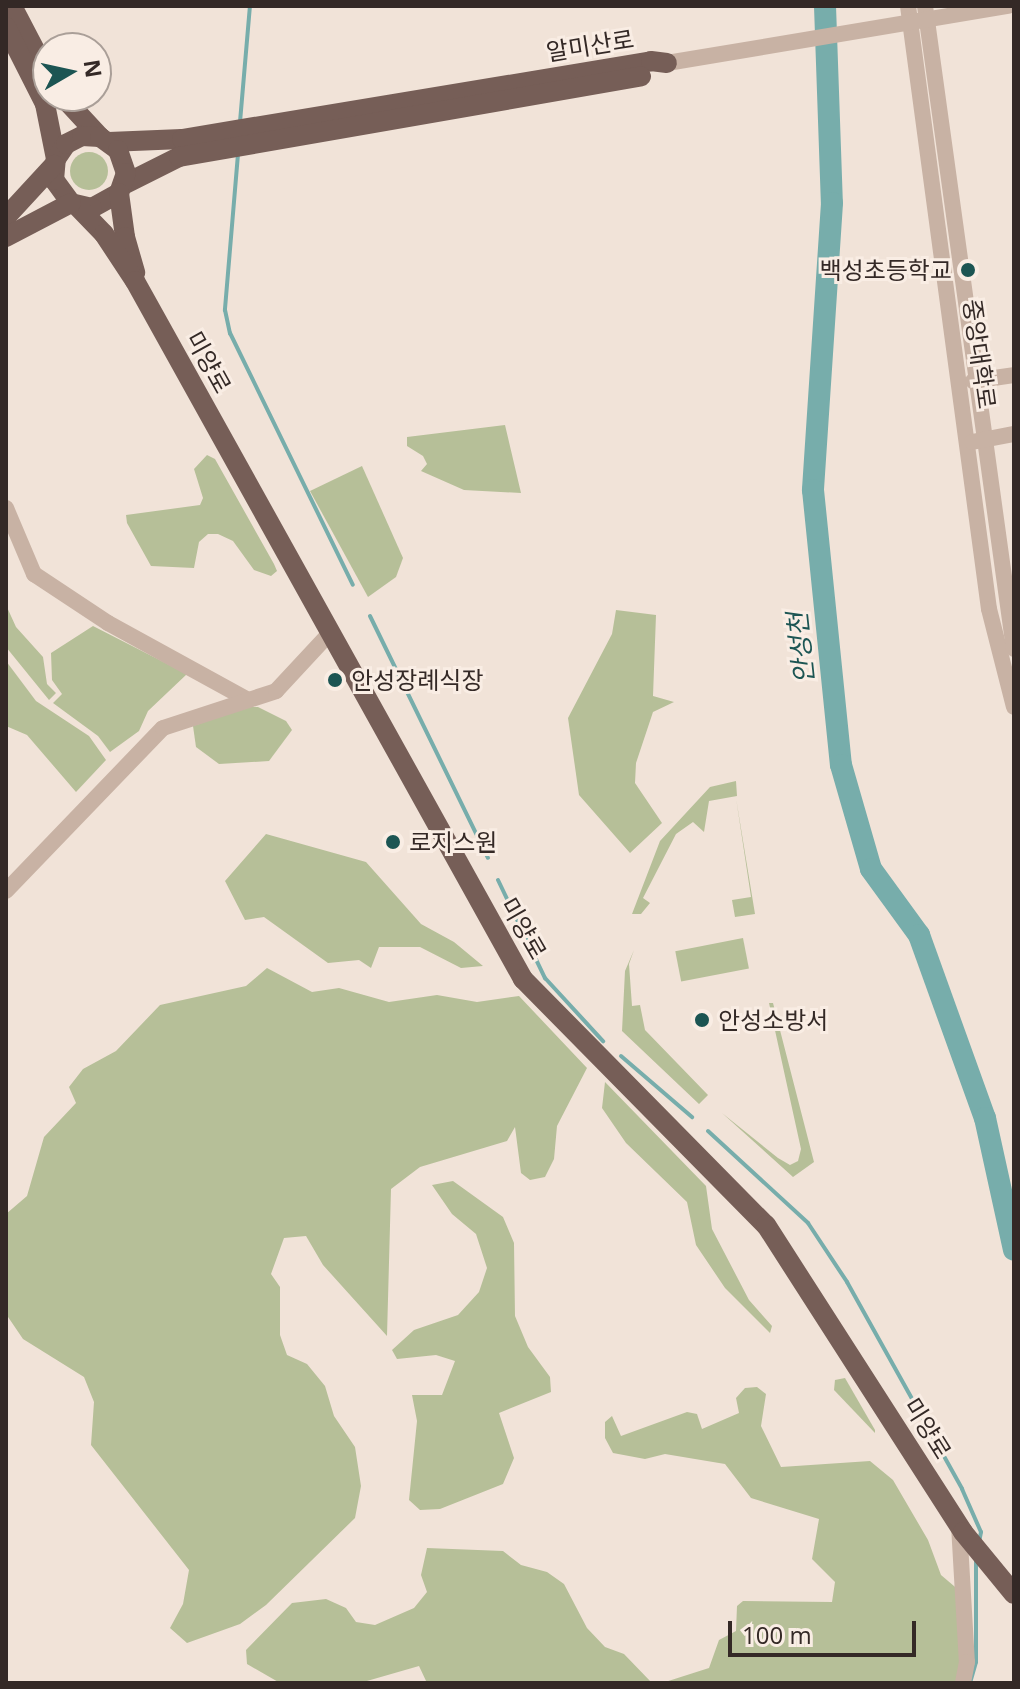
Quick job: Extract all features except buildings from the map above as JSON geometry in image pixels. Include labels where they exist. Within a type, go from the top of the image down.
[{"type":"main road","points":[[12,6],[32,44]]},
{"type":"main road","points":[[6,27],[45,104],[60,193],[74,205]]},
{"type":"main road","name":"알미산로","points":[[104,139],[182,139],[638,63],[667,63]]},
{"type":"main road","name":"알미산로","points":[[121,189],[179,157],[653,74],[667,63]]},
{"type":"main road","points":[[6,237],[35,218],[74,205],[92,208],[121,189],[124,161],[78,112]]},
{"type":"main road","points":[[6,217],[55,162],[66,144],[82,136],[104,139]]},
{"type":"main road","name":"미양로","points":[[121,189],[135,281]]},
{"type":"main road","name":"미양로","points":[[74,205],[104,234],[135,281],[523,979],[766,1225],[961,1528],[1014,1594]]},
{"type":"street","name":"중앙대학로","points":[[908,6],[921,17],[973,381],[974,441],[1014,649]]},
{"type":"street","points":[[667,63],[880,29],[921,17],[1009,6]]},
{"type":"street","name":"중앙대학로","points":[[921,17],[974,441],[989,609],[1014,707]]},
{"type":"street","points":[[973,381],[1014,375]]},
{"type":"street","points":[[974,441],[1014,434]]},
{"type":"street","points":[[6,508],[34,574],[108,623],[248,700]]},
{"type":"street","points":[[6,891],[163,728],[276,691],[329,634]]},
{"type":"street","points":[[961,1528],[967,1662],[963,1683]]},
{"type":"green space","points":[[89,152],[103,157],[108,171],[103,185],[89,190],[75,185],[70,171],[75,157]]},
{"type":"green space","points":[[505,425],[521,493],[464,490],[421,471],[427,464],[423,456],[407,446],[407,437]]},
{"type":"green space","points":[[207,455],[215,459],[274,564],[277,571],[271,576],[254,570],[233,541],[218,534],[208,534],[199,542],[194,568],[151,566],[127,523],[126,515],[200,505],[203,498],[194,469]]},
{"type":"green space","points":[[362,466],[403,558],[396,577],[368,597],[310,491]]},
{"type":"green space","points":[[6,605],[16,627],[43,657],[47,684],[56,693],[49,700],[6,647]]},
{"type":"green space","points":[[616,610],[656,615],[653,696],[674,702],[653,712],[636,763],[635,783],[662,823],[630,853],[579,795],[568,718],[612,634]]},
{"type":"green space","points":[[93,626],[187,674],[148,711],[139,731],[110,752],[98,736],[53,703],[62,694],[52,680],[51,653]]},
{"type":"green space","points":[[6,661],[36,701],[89,736],[106,760],[76,792],[27,735],[6,726]]},
{"type":"green space","points":[[247,707],[258,707],[286,721],[292,730],[269,761],[219,764],[196,747],[193,726]]},
{"type":"green space","points":[[736,781],[737,796],[709,801],[704,832],[693,822],[676,834],[643,898],[650,903],[641,914],[632,914],[660,841],[710,787]]},
{"type":"green space","points":[[736,798],[755,914],[735,917],[732,900],[751,897]]},
{"type":"green space","points":[[266,834],[366,862],[421,924],[454,942],[483,966],[461,968],[420,947],[379,947],[371,968],[359,960],[328,963],[264,917],[245,920],[225,881]]},
{"type":"green space","points":[[743,938],[749,968],[681,982],[675,951]]},
{"type":"green space","points":[[634,950],[629,964],[632,1006],[640,1005],[645,1030],[708,1095],[699,1104],[622,1031],[625,971]]},
{"type":"green space","points":[[267,968],[312,992],[339,988],[389,1002],[437,995],[477,1002],[519,996],[587,1068],[557,1126],[554,1159],[545,1177],[530,1180],[521,1173],[515,1127],[507,1141],[420,1167],[391,1189],[387,1336],[323,1265],[306,1236],[284,1238],[271,1274],[280,1287],[280,1335],[287,1355],[307,1364],[325,1386],[334,1416],[355,1447],[361,1486],[355,1518],[266,1605],[240,1624],[187,1643],[170,1628],[183,1604],[189,1570],[91,1445],[94,1402],[84,1377],[23,1339],[6,1314],[6,1214],[27,1196],[44,1137],[76,1103],[69,1087],[83,1069],[116,1051],[160,1005],[246,986]]},
{"type":"green space","points":[[769,1003],[773,1003],[814,1162],[793,1177],[722,1113],[778,1158],[790,1165],[798,1161],[801,1149]]},
{"type":"green space","points":[[605,1082],[706,1186],[712,1229],[749,1300],[772,1326],[770,1333],[725,1288],[696,1245],[687,1202],[626,1143],[602,1108]]},
{"type":"green space","points":[[453,1181],[503,1217],[514,1243],[515,1316],[528,1347],[550,1377],[551,1392],[499,1413],[514,1458],[503,1484],[440,1509],[420,1510],[409,1500],[417,1421],[412,1395],[442,1395],[455,1361],[436,1355],[397,1359],[392,1350],[414,1330],[458,1315],[479,1292],[487,1268],[476,1234],[452,1214],[432,1185]]},
{"type":"green space","points":[[845,1378],[875,1433],[834,1390],[835,1380]]},
{"type":"green space","points":[[757,1387],[766,1394],[761,1426],[781,1467],[870,1461],[893,1480],[928,1540],[941,1575],[961,1592],[965,1666],[958,1683],[662,1683],[709,1668],[719,1640],[736,1631],[737,1606],[743,1601],[832,1602],[835,1582],[812,1559],[819,1519],[751,1498],[725,1464],[665,1454],[645,1459],[613,1453],[605,1438],[605,1422],[612,1416],[621,1436],[687,1412],[697,1414],[702,1429],[739,1413],[736,1398],[745,1388]]},
{"type":"green space","points":[[427,1548],[503,1551],[521,1565],[547,1572],[564,1584],[587,1628],[605,1647],[624,1654],[652,1683],[427,1683],[419,1666],[360,1683],[280,1683],[247,1664],[246,1650],[292,1603],[326,1599],[346,1608],[356,1622],[375,1625],[414,1608],[427,1592],[421,1575]]},
{"type":"waterway","points":[[240,122],[250,6]]},
{"type":"waterway","name":"안성천","points":[[825,6],[832,203],[813,490],[841,765],[871,869],[919,935],[985,1118],[1014,1250]]},
{"type":"waterway","points":[[238,154],[225,310],[230,333],[353,585]]},
{"type":"waterway","points":[[370,616],[488,858]]},
{"type":"waterway","points":[[498,880],[545,978],[603,1041]]},
{"type":"waterway","points":[[621,1056],[692,1117]]},
{"type":"waterway","points":[[708,1131],[808,1223],[847,1282],[962,1489],[981,1532],[979,1542]]},
{"type":"waterway","points":[[970,1683],[976,1662],[976,1559]]},
{"type":"place","name":"백성초등학교","points":[[968,270]]},
{"type":"place","name":"안성장례식장","points":[[335,680]]},
{"type":"place","name":"로지스원","points":[[393,842]]},
{"type":"place","name":"안성소방서","points":[[702,1020]]}]
